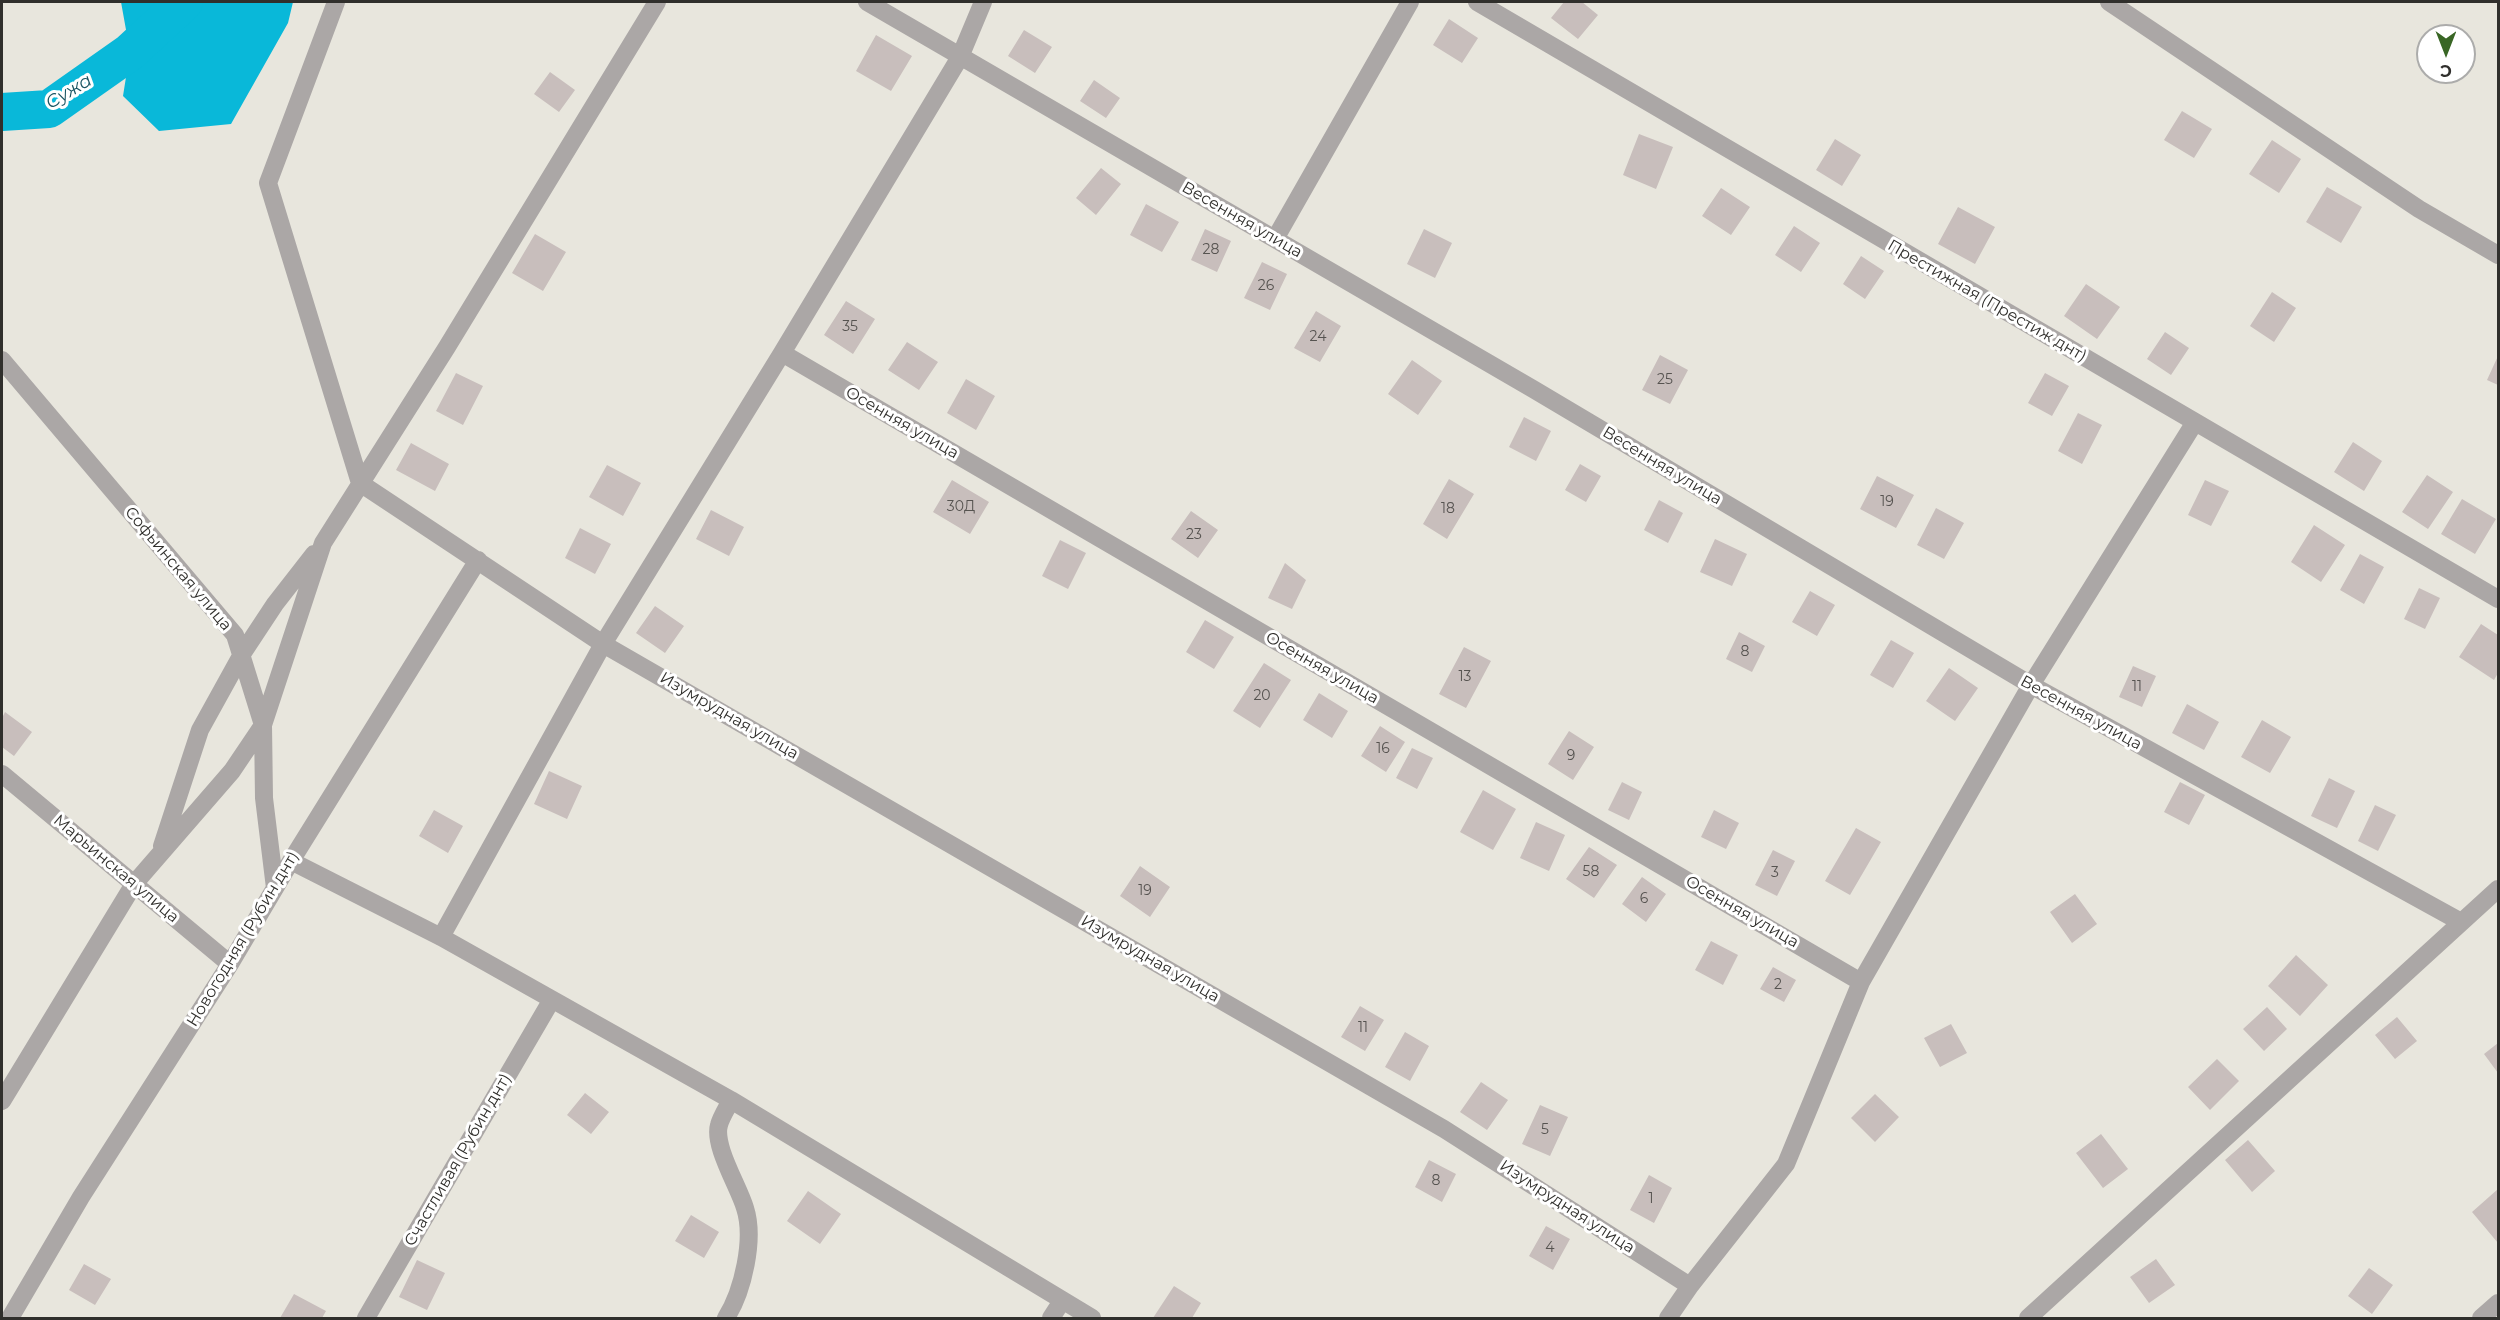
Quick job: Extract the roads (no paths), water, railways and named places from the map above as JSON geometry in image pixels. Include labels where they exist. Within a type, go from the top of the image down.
[{"type":"street","points":[[336,2],[268,183],[360,483]]},
{"type":"street","points":[[159,854],[200,730],[242,654],[275,604],[323,543],[453,337],[657,2]]},
{"type":"street","name":"Весенняя улица","points":[[867,2],[1544,395],[2031,686],[2462,922]]},
{"type":"street","points":[[441,937],[603,644],[960,57],[983,2]]},
{"type":"street","points":[[1275,239],[1410,2]]},
{"type":"street","name":"Престижная (Престиж днт)","points":[[1477,2],[2499,599]]},
{"type":"street","points":[[2109,2],[2419,209],[2499,255]]},
{"type":"street","name":"Осенняя улица","points":[[782,353],[1861,982]]},
{"type":"street","name":"Софьинская улица","points":[[2,360],[235,635],[263,725],[264,798],[275,888]]},
{"type":"street","points":[[1668,1318],[1690,1286],[1786,1164],[1861,982],[2031,686],[2195,422]]},
{"type":"street","name":"Изумрудная улица","points":[[360,483],[603,644],[1444,1129],[1690,1286]]},
{"type":"street","points":[[2,1101],[134,884],[232,771],[263,725],[323,543]]},
{"type":"street","name":"Новогодняя (Рубин днт)","points":[[10,1318],[81,1197],[230,964],[291,861],[478,560]]},
{"type":"street","name":"Марьинская улица","points":[[2,774],[230,964]]},
{"type":"street","points":[[291,861],[441,937],[551,1001],[731,1100],[1092,1318]]},
{"type":"street","points":[[2028,1318],[2499,889]]},
{"type":"street","name":"Счастливая (Рубин днт)","points":[[366,1318],[551,1001]]},
{"type":"street","points":[[726,1318],[731,1310],[748,1259],[746,1209],[724,1158],[718,1127],[731,1100]]},
{"type":"street","points":[[1052,1318],[1062,1301]]},
{"type":"street","points":[[2481,1318],[2499,1303]]},
{"type":"water","points":[[121,2],[293,2],[288,23],[231,124],[159,131],[123,96],[130,52]]},
{"type":"waterway","name":"Сужа","points":[[2,112],[49,109],[130,52],[184,2]]}]
